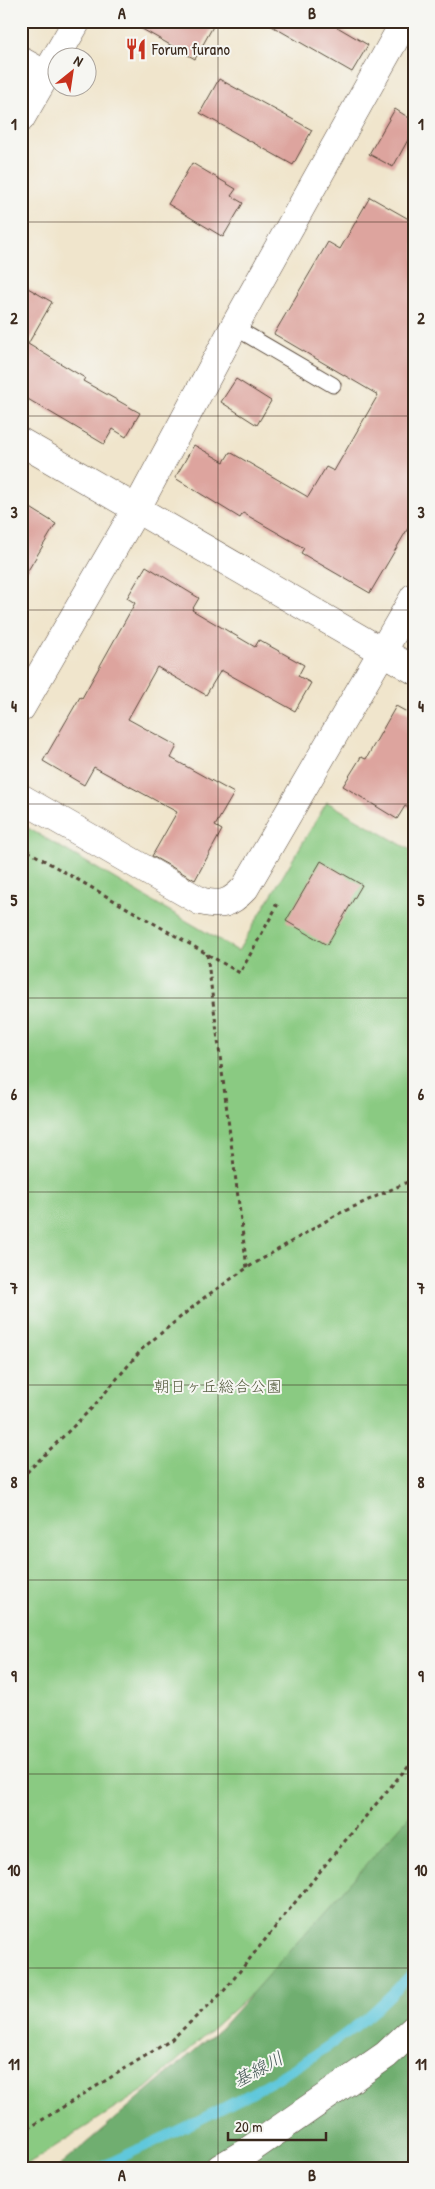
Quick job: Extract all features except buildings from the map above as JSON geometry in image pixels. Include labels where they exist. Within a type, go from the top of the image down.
[{"type":"street","points":[[21,118],[77,21]]},
{"type":"street","points":[[21,708],[136,508],[234,327],[405,21]]},
{"type":"street","points":[[21,61],[46,76]]},
{"type":"street","points":[[21,442],[414,670]]},
{"type":"street","points":[[21,798],[200,901],[218,905],[235,899],[245,888],[414,597]]},
{"type":"street","points":[[220,2168],[245,2153],[386,2055],[414,2029]]},
{"type":"lane","points":[[234,327],[333,385]]},
{"type":"path","points":[[207,954],[247,1268]]},
{"type":"path","points":[[21,1478],[92,1407],[143,1348],[204,1297],[247,1268],[336,1215],[414,1179]]},
{"type":"path","points":[[21,2133],[171,2040],[223,1992],[334,1854],[414,1759]]},
{"type":"green space","name":"朝日ヶ丘総合公園","points":[[327,802],[414,852],[414,1821],[315,1936],[147,2088],[21,2168],[21,824],[238,951]]},
{"type":"green space","points":[[414,1811],[414,2168],[57,2168],[221,2028]]},
{"type":"waterway","name":"基線川","points":[[99,2168],[234,2102],[299,2065],[361,2022],[414,1972]]},
{"type":"place","name":"Forum furano","points":[[136,49]]}]
